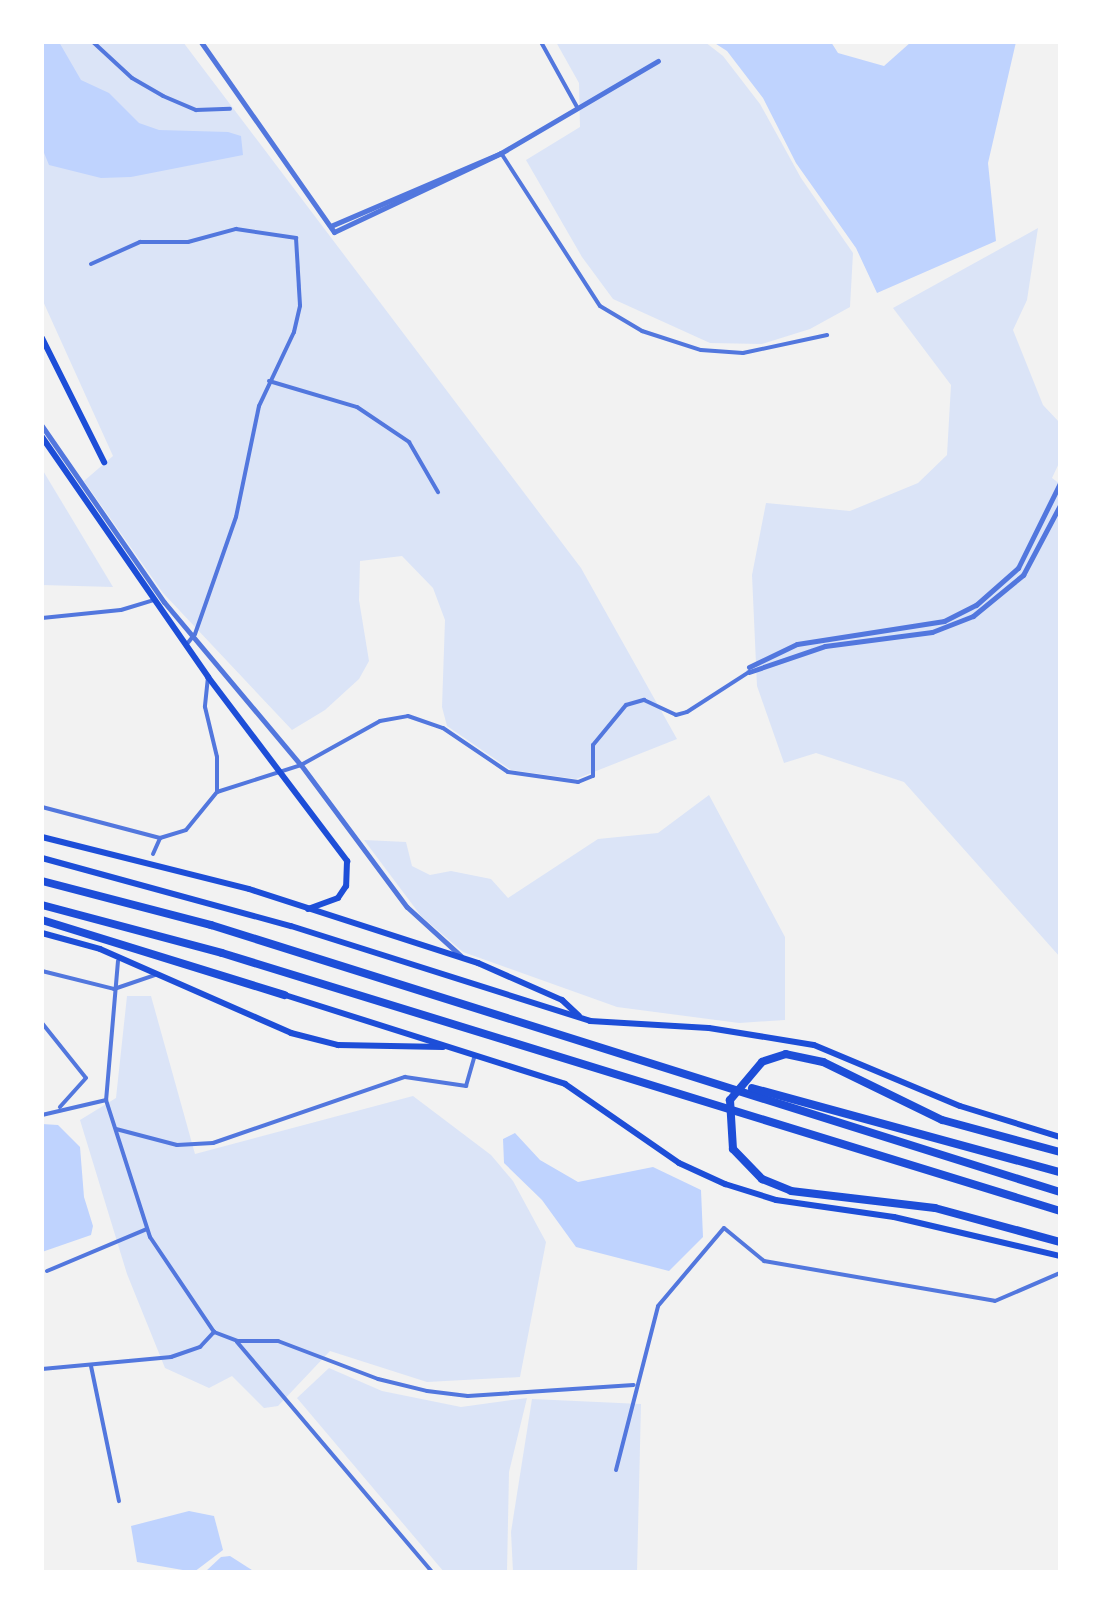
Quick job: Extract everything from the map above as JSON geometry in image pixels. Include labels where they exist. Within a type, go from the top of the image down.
[{"type":"highway","points":[[42,880],[211,925],[684,1071],[1060,1192]]},
{"type":"highway","points":[[42,905],[222,953],[1060,1211]]},
{"type":"highway","points":[[42,920],[285,995]]},
{"type":"highway","points":[[1060,1152],[942,1120],[823,1062],[786,1054],[762,1062],[730,1100],[728,1128],[743,1164],[791,1191],[935,1208],[1060,1242]]},
{"type":"highway","points":[[684,1071],[1060,1172]]},
{"type":"main road","points":[[42,338],[104,462]]},
{"type":"main road","points":[[42,437],[208,676],[283,771],[346,861],[346,886],[338,898],[308,909]]},
{"type":"main road","points":[[42,837],[118,853],[308,909],[465,959],[562,1000],[582,1018]]},
{"type":"main road","points":[[42,858],[234,909],[582,1018],[752,1032],[814,1045],[960,1106],[1060,1137]]},
{"type":"main road","points":[[42,933],[100,949],[291,1034],[338,1045],[450,1047]]},
{"type":"main road","points":[[285,995],[565,1084],[679,1163],[725,1184],[776,1200],[894,1217],[1060,1256]]},
{"type":"street","points":[[93,42],[132,78],[163,96],[196,110],[230,109]]},
{"type":"street","points":[[201,42],[332,229],[501,153],[658,61]]},
{"type":"street","points":[[541,42],[577,107]]},
{"type":"street","points":[[501,153],[600,306],[642,331],[701,351],[743,353],[827,335]]},
{"type":"street","points":[[91,264],[140,242],[188,242],[236,229],[296,238],[300,306],[294,332],[268,381],[236,517],[195,634],[186,645]]},
{"type":"street","points":[[268,381],[357,407],[409,442],[438,492]]},
{"type":"street","points":[[42,426],[164,602],[195,634],[301,765],[407,907],[465,959]]},
{"type":"street","points":[[42,807],[160,838],[186,830],[217,792],[301,765],[380,721],[408,716],[443,728],[508,772],[578,782],[593,776],[594,745],[626,705],[644,700],[676,715],[687,712],[749,670],[797,644],[913,627],[976,605],[1018,568],[1060,483]]},
{"type":"street","points":[[749,670],[825,646],[932,632],[973,616],[1023,575],[1060,505]]},
{"type":"street","points":[[42,618],[121,610],[154,600]]},
{"type":"street","points":[[208,676],[205,707],[217,757],[217,792]]},
{"type":"street","points":[[153,854],[160,838]]},
{"type":"street","points":[[118,961],[106,1100],[147,1228],[214,1332],[237,1341],[278,1341],[378,1380],[426,1391],[468,1396],[634,1385]]},
{"type":"street","points":[[42,971],[114,989],[155,975]]},
{"type":"street","points":[[42,1023],[86,1078],[60,1107]]},
{"type":"street","points":[[115,1129],[177,1145],[213,1143],[405,1077],[466,1086],[475,1055]]},
{"type":"street","points":[[42,1115],[60,1107],[106,1100]]},
{"type":"street","points":[[47,1271],[147,1228]]},
{"type":"street","points":[[616,1470],[634,1385],[658,1306],[724,1228],[764,1261],[995,1301],[1060,1273]]},
{"type":"street","points":[[42,1369],[171,1357],[200,1347],[214,1332]]},
{"type":"street","points":[[237,1341],[432,1572]]},
{"type":"street","points":[[91,1366],[119,1501]]},
{"type":"shaded area","points":[[42,42],[183,42],[581,568],[677,739],[576,779],[511,770],[447,726],[442,707],[445,620],[433,588],[402,556],[360,561],[359,600],[369,661],[359,679],[325,710],[292,730],[163,593],[84,481],[113,456],[42,299]]},
{"type":"shaded area","points":[[556,42],[705,42],[723,56],[760,104],[801,178],[853,253],[850,307],[810,329],[762,344],[710,343],[613,299],[582,257],[526,160],[580,127],[579,83]]},
{"type":"shaded area","points":[[1038,228],[1027,300],[1013,330],[1043,405],[1060,423],[1060,461],[1052,478],[1060,484],[1060,957],[904,782],[816,753],[784,763],[757,686],[752,575],[766,503],[850,511],[918,483],[947,455],[951,385],[893,308]]},
{"type":"shaded area","points":[[42,469],[113,587],[42,585]]},
{"type":"shaded area","points":[[709,795],[785,937],[785,1020],[739,1023],[617,1007],[463,952],[421,916],[364,840],[406,842],[412,866],[430,875],[451,871],[491,879],[508,898],[598,839],[658,833]]},
{"type":"shaded area","points":[[127,996],[151,996],[195,1154],[413,1096],[491,1155],[513,1181],[546,1242],[520,1377],[427,1382],[330,1351],[278,1406],[264,1408],[232,1376],[209,1388],[165,1368],[127,1274],[80,1120],[116,1098]]},
{"type":"shaded area","points":[[329,1368],[382,1391],[461,1407],[527,1398],[509,1472],[507,1572],[444,1572],[297,1398]]},
{"type":"shaded area","points":[[532,1399],[641,1404],[637,1572],[513,1572],[511,1532]]},
{"type":"water","points":[[42,42],[59,42],[81,80],[109,93],[139,123],[159,130],[228,132],[241,136],[243,155],[131,177],[101,178],[49,165],[42,148]]},
{"type":"water","points":[[713,42],[831,42],[838,53],[884,66],[911,42],[1016,42],[988,163],[996,241],[877,293],[856,248],[796,163],[763,98],[727,51]]},
{"type":"water","points":[[42,1124],[58,1125],[80,1147],[84,1197],[93,1226],[91,1235],[42,1252]]},
{"type":"water","points":[[515,1133],[540,1160],[578,1182],[653,1167],[701,1190],[703,1237],[669,1271],[576,1247],[542,1200],[504,1163],[503,1139]]},
{"type":"water","points":[[189,1511],[214,1516],[223,1550],[194,1572],[137,1562],[131,1526]]},
{"type":"water","points":[[230,1556],[255,1572],[205,1572],[221,1557]]}]
